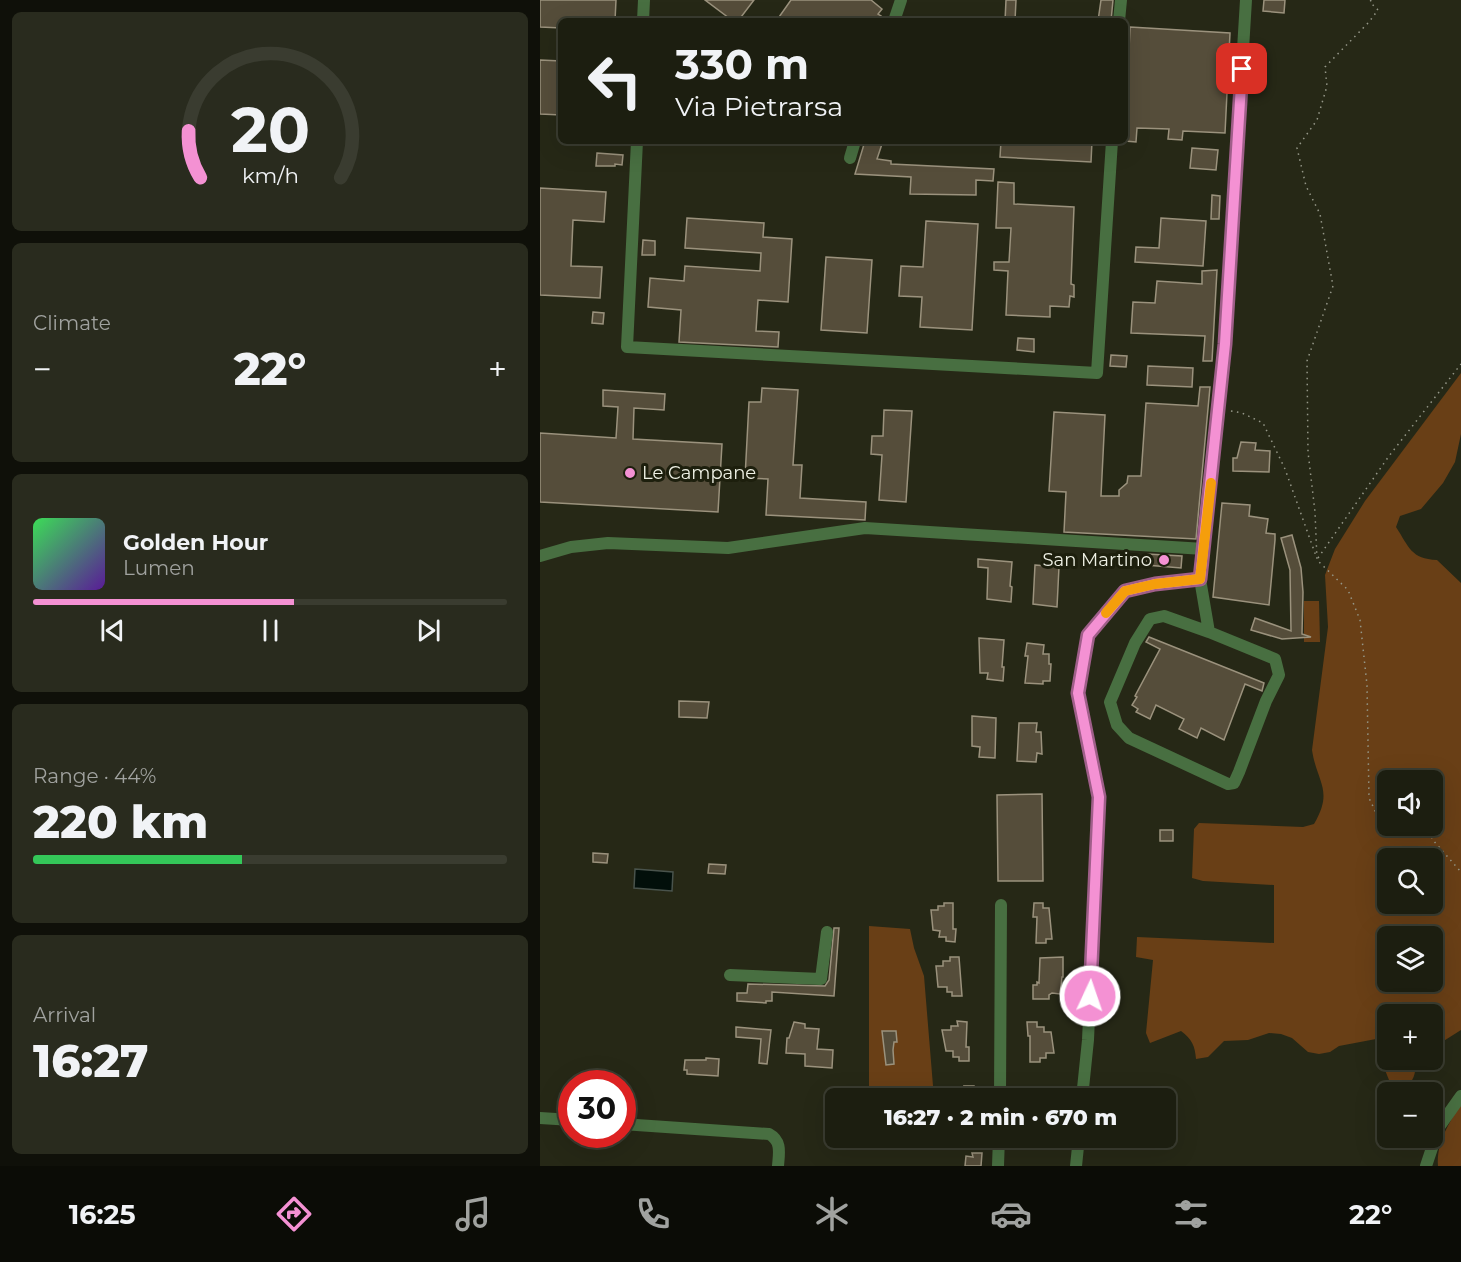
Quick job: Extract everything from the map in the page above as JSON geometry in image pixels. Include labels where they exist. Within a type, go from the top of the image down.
[{"type":"street","points":[[643,18],[644,0]]},
{"type":"street","points":[[895,18],[901,0]]},
{"type":"street","points":[[1119,18],[1121,0]]},
{"type":"street","points":[[1209,632],[1200,579],[1225,344],[1246,0]]},
{"type":"street","points":[[637,144],[627,347],[1096,373],[1112,144]]},
{"type":"street","points":[[850,158],[854,144]]},
{"type":"street","points":[[540,556],[571,547],[608,543],[728,548],[865,528],[1204,549]]},
{"type":"street","points":[[1083,1088],[1088,1041],[1099,797],[1078,693],[1088,635],[1125,591],[1155,584],[1200,579]]},
{"type":"street","points":[[1164,616],[1209,632],[1275,659],[1278,675],[1234,783],[1228,784],[1129,738],[1117,725],[1110,702],[1135,643],[1150,619],[1164,616]]},
{"type":"street","points":[[1000,1088],[1001,905]]},
{"type":"street","points":[[730,975],[821,979],[827,932]]},
{"type":"street","points":[[1426,1166],[1439,1127],[1461,1096]]},
{"type":"street","points":[[540,1118],[558,1119]]},
{"type":"street","points":[[636,1125],[769,1134],[777,1140],[779,1145],[778,1166]]},
{"type":"street","points":[[998,1166],[999,1148]]},
{"type":"street","points":[[1076,1166],[1078,1148]]},
{"type":"path","points":[[1317,560],[1315,512],[1308,452],[1307,361],[1332,285],[1320,214],[1306,186],[1297,148],[1317,120],[1327,86],[1325,67],[1378,10],[1370,2],[1371,0]]},
{"type":"path","points":[[1317,560],[1389,456],[1461,364]]},
{"type":"path","points":[[1218,409],[1242,413],[1263,423],[1285,469],[1317,560],[1348,590],[1360,620],[1367,684],[1369,798],[1377,815]]},
{"type":"path","points":[[1432,836],[1461,872]]},
{"type":"shaded area","points":[[1461,373],[1461,434],[1455,462],[1443,483],[1421,509],[1400,516],[1396,527],[1412,551],[1421,557],[1437,560],[1461,583],[1461,1030],[1443,1041],[1443,1004],[1377,1004],[1377,1040],[1339,1046],[1330,1052],[1319,1054],[1308,1052],[1292,1038],[1269,1033],[1248,1040],[1224,1041],[1208,1057],[1196,1059],[1192,1043],[1181,1031],[1150,1043],[1146,1033],[1153,960],[1136,957],[1137,937],[1274,943],[1274,885],[1203,881],[1192,878],[1194,829],[1199,823],[1303,827],[1314,824],[1323,803],[1322,787],[1312,750],[1328,627],[1325,575],[1335,549],[1365,501]]},
{"type":"shaded area","points":[[1304,601],[1319,601],[1320,642],[1304,642]]},
{"type":"shaded area","points":[[635,869],[673,872],[672,891],[634,888]]},
{"type":"shaded area","points":[[869,926],[910,929],[924,976],[933,1088],[869,1088]]},
{"type":"shaded area","points":[[1385,1070],[1415,1070],[1411,1082],[1390,1082]]},
{"type":"shaded area","points":[[1461,1104],[1461,1166],[1438,1166],[1439,1148],[1443,1148],[1443,1137]]},
{"type":"building","points":[[540,0],[616,0],[615,18],[558,18],[558,28],[540,27]]},
{"type":"building","points":[[705,0],[754,0],[740,18],[729,18]]},
{"type":"building","points":[[791,0],[871,0],[882,9],[878,14],[881,16],[879,18],[779,17]]},
{"type":"building","points":[[1006,0],[1016,0],[1015,18],[1005,18]]},
{"type":"building","points":[[1101,0],[1113,0],[1111,18],[1098,18]]},
{"type":"building","points":[[1264,0],[1285,0],[1284,13],[1263,11]]},
{"type":"building","points":[[1130,27],[1230,33],[1225,133],[1183,131],[1182,140],[1168,139],[1169,129],[1137,128],[1136,142],[1128,141]]},
{"type":"building","points":[[540,60],[558,61],[558,115],[540,114]]},
{"type":"building","points":[[864,144],[882,144],[877,159],[891,161],[891,164],[994,169],[993,181],[976,180],[976,195],[910,194],[911,177],[855,174]]},
{"type":"building","points":[[1001,144],[1092,144],[1091,162],[1000,157]]},
{"type":"building","points":[[1192,148],[1218,150],[1216,170],[1190,168]]},
{"type":"building","points":[[597,153],[623,155],[622,165],[596,166]]},
{"type":"building","points":[[998,182],[1014,183],[1014,204],[1074,207],[1071,284],[1074,285],[1074,297],[1070,296],[1069,307],[1050,306],[1050,317],[1006,315],[1008,271],[994,270],[994,262],[1009,262],[1011,228],[996,228]]},
{"type":"building","points":[[540,188],[606,192],[604,222],[573,220],[571,266],[602,267],[600,298],[540,295]]},
{"type":"building","points":[[1212,195],[1220,196],[1219,219],[1211,219]]},
{"type":"building","points":[[687,218],[764,223],[763,237],[792,239],[788,302],[758,300],[756,331],[779,332],[778,347],[679,342],[681,310],[648,307],[650,278],[684,281],[685,266],[760,271],[761,253],[685,248]]},
{"type":"building","points":[[1161,218],[1206,221],[1203,266],[1135,262],[1136,247],[1159,248]]},
{"type":"building","points":[[926,221],[978,224],[972,330],[920,327],[922,297],[899,296],[901,266],[923,267]]},
{"type":"building","points":[[643,240],[655,241],[655,255],[642,255]]},
{"type":"building","points":[[826,257],[872,260],[867,333],[821,330]]},
{"type":"building","points":[[1217,270],[1212,361],[1203,361],[1205,336],[1131,333],[1133,302],[1155,303],[1157,281],[1202,284],[1202,271]]},
{"type":"building","points":[[593,312],[604,313],[603,324],[592,323]]},
{"type":"building","points":[[1018,338],[1034,339],[1034,352],[1017,350]]},
{"type":"building","points":[[1111,355],[1127,356],[1126,367],[1110,366]]},
{"type":"building","points":[[1148,366],[1193,368],[1192,387],[1147,385]]},
{"type":"building","points":[[1200,387],[1210,387],[1196,539],[1064,532],[1066,492],[1049,491],[1054,412],[1105,415],[1101,496],[1119,496],[1119,490],[1127,483],[1128,476],[1141,476],[1146,403],[1198,406]]},
{"type":"building","points":[[762,388],[798,390],[793,465],[802,465],[800,498],[866,502],[865,520],[766,515],[768,479],[745,478],[749,402],[761,402]]},
{"type":"building","name":"Le Campane","points":[[603,390],[665,394],[664,410],[634,408],[633,439],[722,444],[718,512],[540,502],[540,433],[616,438],[618,407],[603,406]]},
{"type":"building","points":[[884,410],[912,411],[906,502],[879,500],[882,455],[871,454],[872,436],[883,436]]},
{"type":"building","points":[[1241,442],[1256,443],[1255,450],[1270,451],[1269,472],[1233,471],[1233,458],[1237,458]]},
{"type":"building","points":[[1222,503],[1250,505],[1249,516],[1268,519],[1266,533],[1275,534],[1269,605],[1213,597]]},
{"type":"building","points":[[1292,535],[1301,568],[1302,634],[1311,637],[1282,639],[1251,630],[1255,618],[1291,631],[1290,570],[1281,538]]},
{"type":"building","name":"San Martino","points":[[1147,554],[1182,556],[1181,568],[1146,565]]},
{"type":"building","points":[[978,559],[1012,562],[1011,602],[987,599],[988,568],[978,567]]},
{"type":"building","points":[[1035,565],[1059,567],[1057,607],[1033,604]]},
{"type":"building","points":[[1149,637],[1264,683],[1262,691],[1245,684],[1224,740],[1201,728],[1197,738],[1179,729],[1184,719],[1156,705],[1150,719],[1136,712],[1138,709],[1132,705],[1137,697],[1135,696],[1160,649],[1146,642]]},
{"type":"building","points":[[979,638],[1004,640],[1003,681],[987,679],[988,673],[980,673]]},
{"type":"building","points":[[1027,643],[1044,645],[1043,654],[1049,654],[1049,664],[1051,664],[1050,681],[1043,681],[1043,684],[1025,683]]},
{"type":"building","points":[[679,701],[709,702],[707,718],[679,717]]},
{"type":"building","points":[[972,716],[996,718],[995,758],[979,757],[980,747],[972,746]]},
{"type":"building","points":[[1019,723],[1037,723],[1036,732],[1041,732],[1042,754],[1037,753],[1036,762],[1017,761]]},
{"type":"building","points":[[1042,794],[1043,881],[998,881],[997,795]]},
{"type":"building","points":[[1160,830],[1173,830],[1173,841],[1160,841]]},
{"type":"building","points":[[593,853],[608,854],[607,863],[593,862]]},
{"type":"building","points":[[709,864],[726,865],[725,874],[708,873]]},
{"type":"building","points":[[944,903],[953,903],[955,942],[946,941],[946,937],[939,937],[940,931],[933,930],[931,910],[938,910],[938,906],[944,906]]},
{"type":"building","points":[[1034,903],[1043,903],[1043,908],[1049,908],[1052,939],[1046,939],[1046,943],[1036,943],[1037,917],[1033,917]]},
{"type":"building","points":[[834,928],[839,928],[834,996],[772,992],[772,1001],[766,1001],[766,1003],[737,1001],[737,993],[747,993],[748,984],[825,986],[829,980]]},
{"type":"building","points":[[950,957],[959,957],[962,996],[952,996],[952,992],[947,992],[947,987],[938,987],[936,966],[943,966],[943,961],[950,961]]},
{"type":"building","points":[[1063,957],[1060,994],[1052,993],[1049,999],[1033,999],[1033,985],[1039,983],[1040,958]]},
{"type":"building","points":[[957,1021],[967,1022],[966,1047],[969,1047],[969,1061],[959,1061],[959,1057],[953,1057],[953,1051],[946,1051],[942,1030],[951,1030],[951,1026],[958,1026]]},
{"type":"building","points":[[794,1022],[805,1024],[805,1028],[819,1029],[817,1049],[833,1050],[832,1068],[805,1066],[805,1054],[786,1053],[787,1038],[789,1038]]},
{"type":"building","points":[[1027,1022],[1037,1022],[1037,1027],[1044,1027],[1044,1032],[1051,1032],[1054,1053],[1046,1053],[1046,1058],[1040,1058],[1040,1062],[1030,1062],[1030,1036],[1028,1036]]},
{"type":"building","points":[[736,1027],[771,1030],[767,1064],[759,1063],[761,1039],[736,1037]]},
{"type":"building","points":[[882,1031],[896,1031],[897,1042],[894,1042],[893,1050],[894,1064],[886,1065]]},
{"type":"building","points":[[706,1058],[719,1059],[718,1076],[687,1074],[687,1070],[684,1070],[685,1060],[706,1060]]},
{"type":"building","points":[[972,1153],[982,1153],[981,1166],[965,1166],[966,1156],[973,1157]]},
{"type":"slow traffic","points":[[1106,613],[1125,591],[1155,584],[1200,579],[1211,483]]},
{"type":"place","name":"Le Campane","points":[[630,473]]},
{"type":"place","name":"San Martino","points":[[1164,560]]},
{"type":"route","points":[[1090,996],[1099,797],[1078,693],[1088,635],[1125,591],[1155,584],[1200,579],[1225,344],[1242,69]]}]
